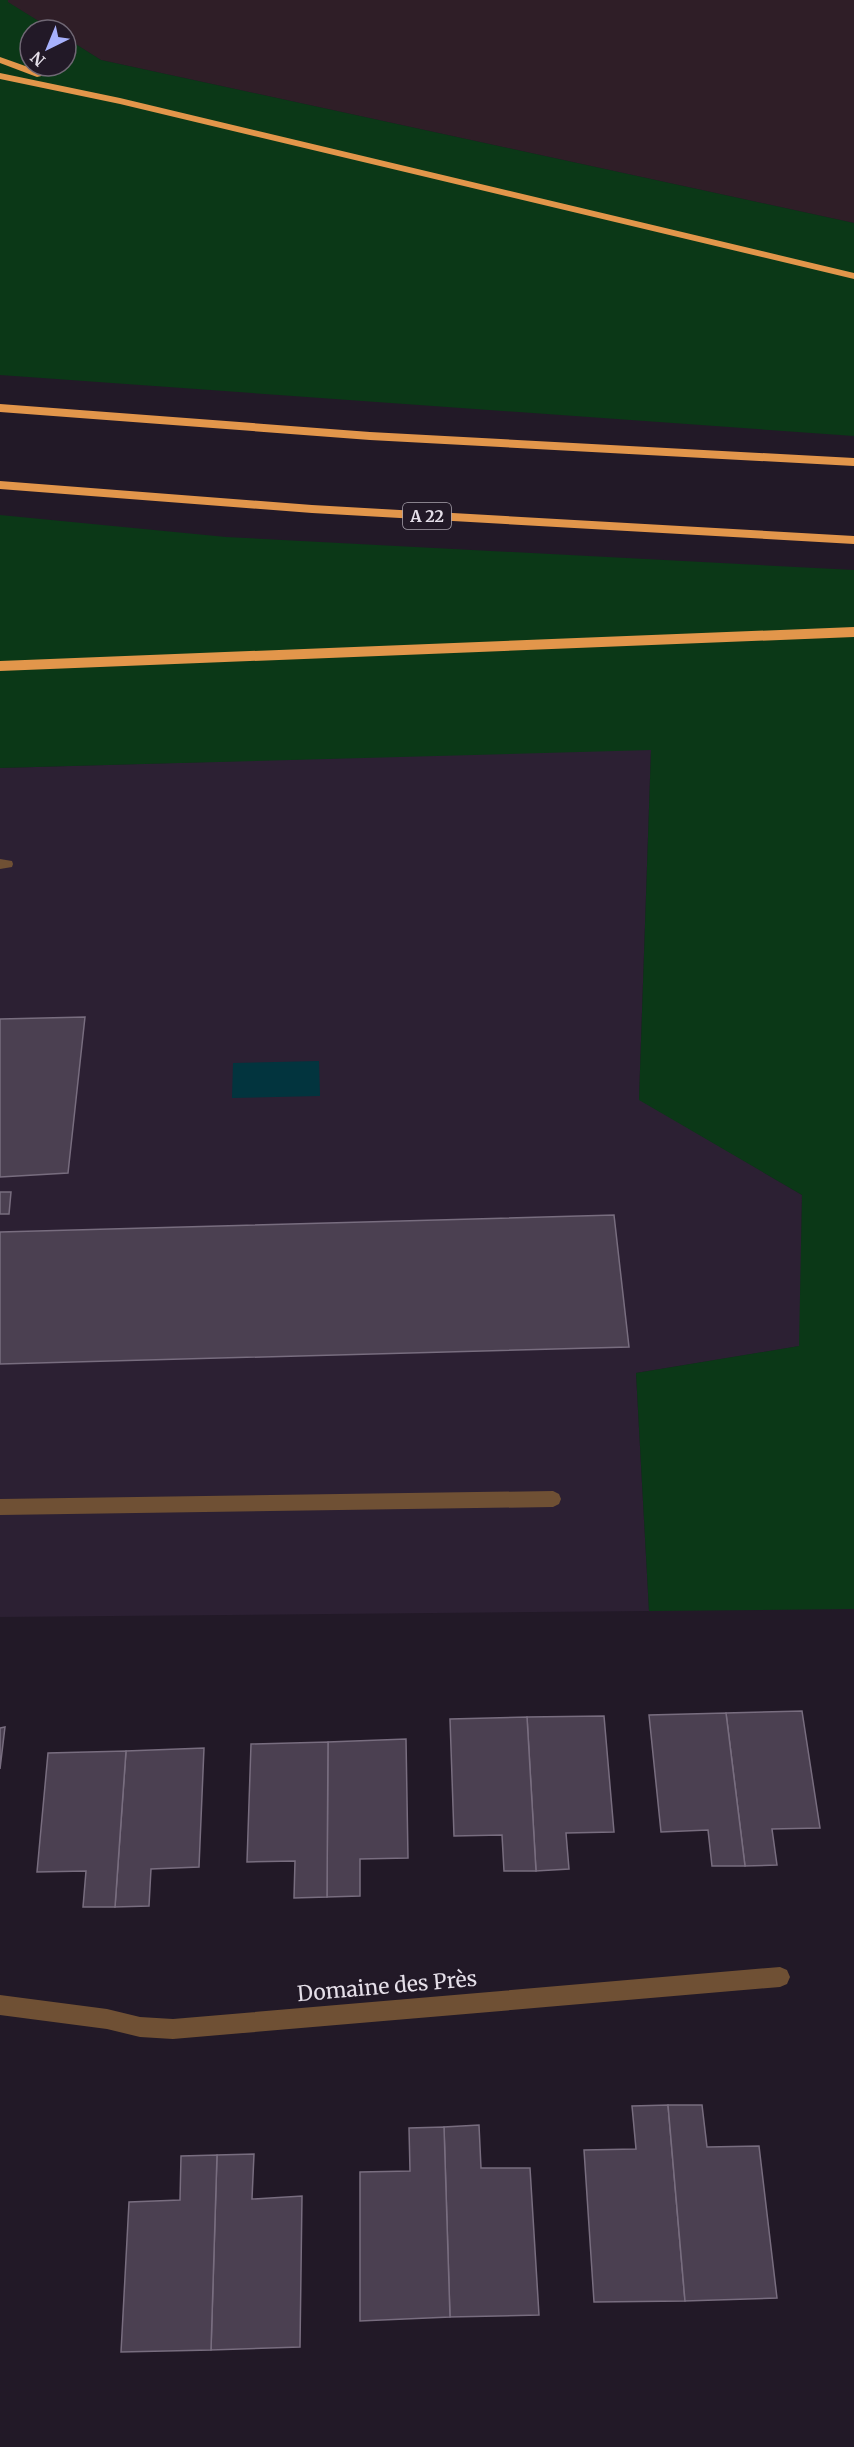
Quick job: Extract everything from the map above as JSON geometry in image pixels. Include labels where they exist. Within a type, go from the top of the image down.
[{"type":"highway","points":[[0,60],[120,101]]},
{"type":"highway","points":[[0,76],[120,101],[854,276]]},
{"type":"highway","points":[[0,408],[381,437],[854,462]]},
{"type":"highway","name":"A 22","points":[[0,485],[312,509],[854,540]]},
{"type":"highway","points":[[0,666],[854,632]]},
{"type":"street","points":[[0,1507],[553,1499]]},
{"type":"street","name":"Domaine des Près","points":[[0,2005],[107,2019],[140,2027],[174,2029],[780,1977]]},
{"type":"shaded area","points":[[8,0],[854,0],[854,223],[101,60],[78,46],[78,18],[33,18],[7,2]]},
{"type":"shaded area","points":[[651,749],[639,1099],[802,1195],[800,1346],[636,1373],[649,1611],[0,1617],[0,768]]},
{"type":"green space","points":[[0,0],[8,0],[34,18],[18,18],[18,78],[78,78],[78,46],[101,60],[854,223],[854,436],[0,375]]},
{"type":"green space","points":[[0,515],[226,537],[854,570],[854,1609],[649,1611],[636,1373],[799,1346],[802,1195],[639,1100],[651,750],[0,768]]},
{"type":"water","points":[[319,1061],[320,1096],[232,1098],[233,1063]]},
{"type":"building","points":[[85,1017],[68,1173],[0,1177],[0,1019]]},
{"type":"building","points":[[0,1192],[11,1192],[9,1214],[0,1214]]},
{"type":"building","points":[[614,1215],[629,1347],[0,1364],[0,1232]]},
{"type":"building","points":[[802,1711],[820,1828],[772,1829],[777,1865],[745,1866],[726,1713]]},
{"type":"building","points":[[726,1713],[745,1866],[712,1866],[708,1830],[661,1832],[649,1715]]},
{"type":"building","points":[[604,1716],[614,1832],[566,1833],[569,1869],[536,1871],[527,1717]]},
{"type":"building","points":[[527,1717],[536,1871],[504,1871],[502,1835],[454,1836],[450,1719]]},
{"type":"building","points":[[5,1727],[0,1769],[0,1728]]},
{"type":"building","points":[[406,1739],[408,1858],[360,1859],[360,1896],[327,1897],[328,1742]]},
{"type":"building","points":[[328,1742],[327,1897],[294,1898],[295,1861],[247,1862],[251,1744]]},
{"type":"building","points":[[204,1748],[199,1867],[151,1869],[149,1906],[115,1907],[126,1751]]},
{"type":"building","points":[[126,1751],[115,1907],[83,1907],[86,1871],[37,1872],[48,1753]]},
{"type":"building","points":[[668,2105],[685,2301],[594,2302],[584,2150],[636,2149],[632,2106]]},
{"type":"building","points":[[668,2105],[702,2105],[707,2147],[759,2146],[777,2298],[685,2301]]},
{"type":"building","points":[[479,2125],[481,2168],[530,2168],[539,2315],[450,2317],[444,2127]]},
{"type":"building","points":[[444,2127],[450,2317],[360,2321],[360,2172],[410,2171],[409,2128]]},
{"type":"building","points":[[254,2154],[252,2199],[302,2196],[300,2347],[211,2350],[217,2155]]},
{"type":"building","points":[[217,2155],[211,2350],[121,2352],[129,2202],[180,2200],[181,2156]]}]
